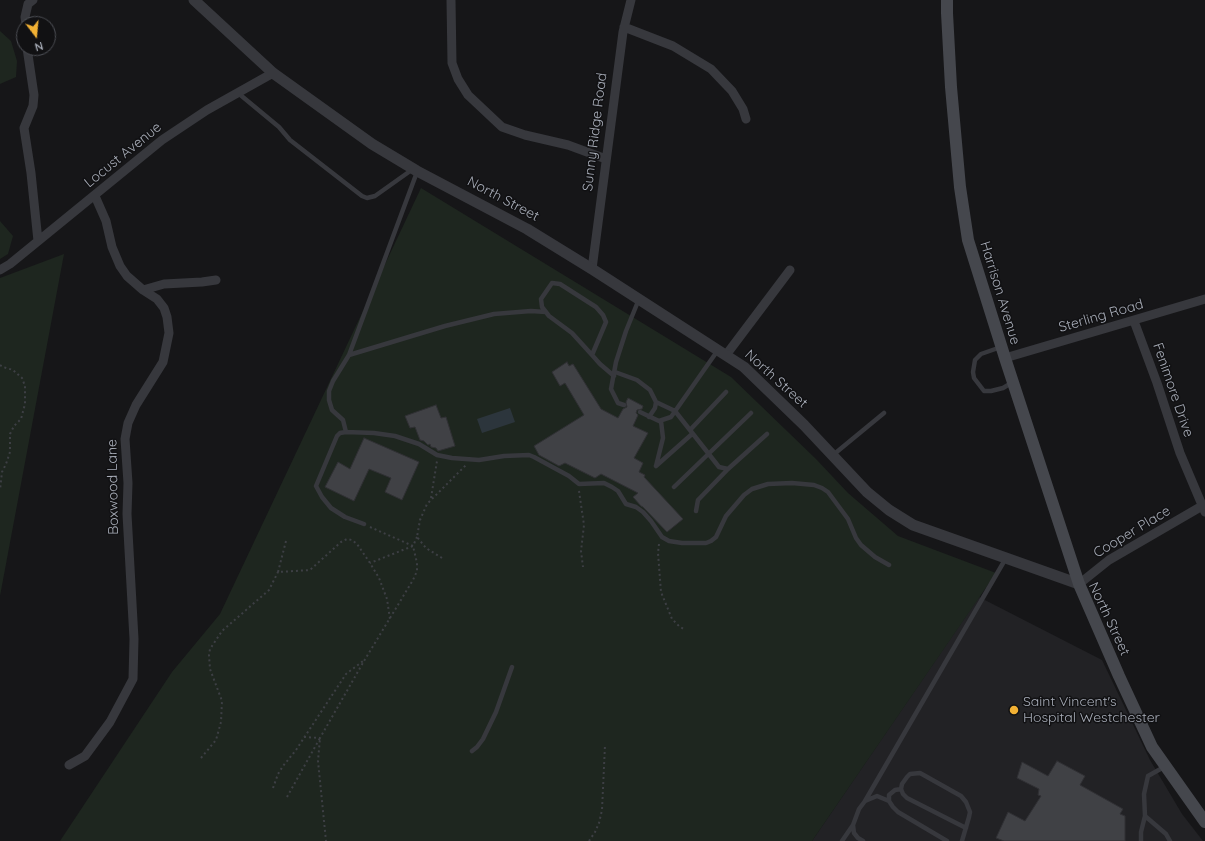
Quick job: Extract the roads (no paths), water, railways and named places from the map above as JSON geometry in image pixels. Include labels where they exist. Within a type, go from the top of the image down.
[{"type":"main road","name":"Harrison Avenue","points":[[947,0],[960,187],[968,240],[1078,584]]},
{"type":"main road","name":"North Street","points":[[1078,584],[1152,747],[1205,822]]},
{"type":"street","points":[[25,16],[28,4],[32,0]]},
{"type":"street","name":"North Street","points":[[194,0],[272,73],[372,144],[416,170],[526,229],[592,269],[744,367],[804,425],[867,492],[889,510],[912,525],[1078,584]]},
{"type":"street","points":[[451,0],[452,63],[458,79],[468,95],[502,127],[525,135],[568,145],[606,158]]},
{"type":"street","name":"Sunny Ridge Road","points":[[592,269],[624,27],[631,0]]},
{"type":"street","points":[[624,27],[673,46],[712,69],[732,91],[743,109],[746,119]]},
{"type":"street","points":[[28,56],[34,95],[34,106],[24,128],[31,173],[38,241]]},
{"type":"street","name":"Locust Avenue","points":[[0,270],[10,264],[95,196],[162,140],[192,120],[272,73]]},
{"type":"street","name":"Boxwood Lane","points":[[69,765],[85,756],[110,722],[133,679],[134,639],[127,514],[128,483],[125,439],[128,423],[136,405],[163,362],[169,330],[168,317],[164,308],[157,299],[143,290],[127,276],[115,256],[106,221],[95,196]]},
{"type":"street","points":[[722,353],[790,270]]},
{"type":"street","points":[[143,290],[164,284],[216,280]]},
{"type":"street","name":"Sterling Road","points":[[1003,352],[1134,321],[1205,299]]},
{"type":"street","name":"Fenimore Drive","points":[[1134,321],[1157,383],[1180,453],[1204,509]]},
{"type":"street","name":"Cooper Place","points":[[1078,584],[1109,560],[1204,509]]},
{"type":"lane","points":[[238,93],[279,127],[290,140],[366,198],[375,196],[416,170]]},
{"type":"lane","points":[[346,432],[343,420],[332,410],[329,400],[329,391],[333,381],[349,355],[416,170]]},
{"type":"lane","points":[[592,355],[606,322],[603,315],[596,307],[560,284],[552,282],[541,299],[542,308],[549,316],[572,333],[592,355],[614,374],[637,380],[650,390],[656,402],[675,412],[719,467],[728,469]]},
{"type":"lane","points":[[624,406],[618,403],[611,389],[626,331],[639,299]]},
{"type":"lane","points":[[349,355],[445,326],[494,314],[523,311],[546,312]]},
{"type":"lane","points":[[1003,352],[980,354],[975,360],[973,372],[974,378],[984,390],[992,391],[1003,388],[1013,382]]},
{"type":"lane","points":[[640,412],[656,421],[661,421],[671,417],[722,353]]},
{"type":"lane","points":[[661,421],[663,438],[656,466],[691,432],[726,392]]},
{"type":"lane","points":[[649,416],[655,408],[656,402]]},
{"type":"lane","points":[[674,487],[751,413]]},
{"type":"lane","points":[[833,455],[884,413]]},
{"type":"lane","points":[[364,524],[345,517],[331,508],[322,497],[316,486],[336,436],[340,433],[374,433],[395,436],[419,444],[437,456],[473,459],[528,455],[553,467],[579,484],[604,484],[612,487],[618,491],[626,504],[636,507],[643,512],[662,537],[682,544],[706,543],[712,541],[716,537],[726,516],[744,495],[752,489],[768,484],[805,483],[822,488],[828,492],[848,519],[856,538],[861,545],[875,557],[889,565]]},
{"type":"lane","points":[[696,511],[698,500],[728,469],[767,434]]},
{"type":"lane","points":[[842,841],[853,825],[859,809],[1006,558]]},
{"type":"lane","points":[[472,751],[477,747],[496,712],[512,667]]},
{"type":"lane","points":[[1141,841],[1141,832],[1145,816],[1144,794],[1148,776],[1166,766]]},
{"type":"lane","points":[[962,841],[966,828],[970,812],[966,802],[957,793],[920,773],[916,772],[907,776],[901,789],[906,798],[966,828]]},
{"type":"lane","points":[[889,800],[889,795],[895,790],[901,789]]},
{"type":"lane","points":[[865,801],[877,796],[889,800],[898,812],[947,841]]},
{"type":"lane","points":[[1145,816],[1166,834],[1170,841]]},
{"type":"lane","points":[[853,825],[854,833],[863,841]]},
{"type":"place","name":"Saint Vincent's Hospital Westchester","points":[[1014,710]]}]
